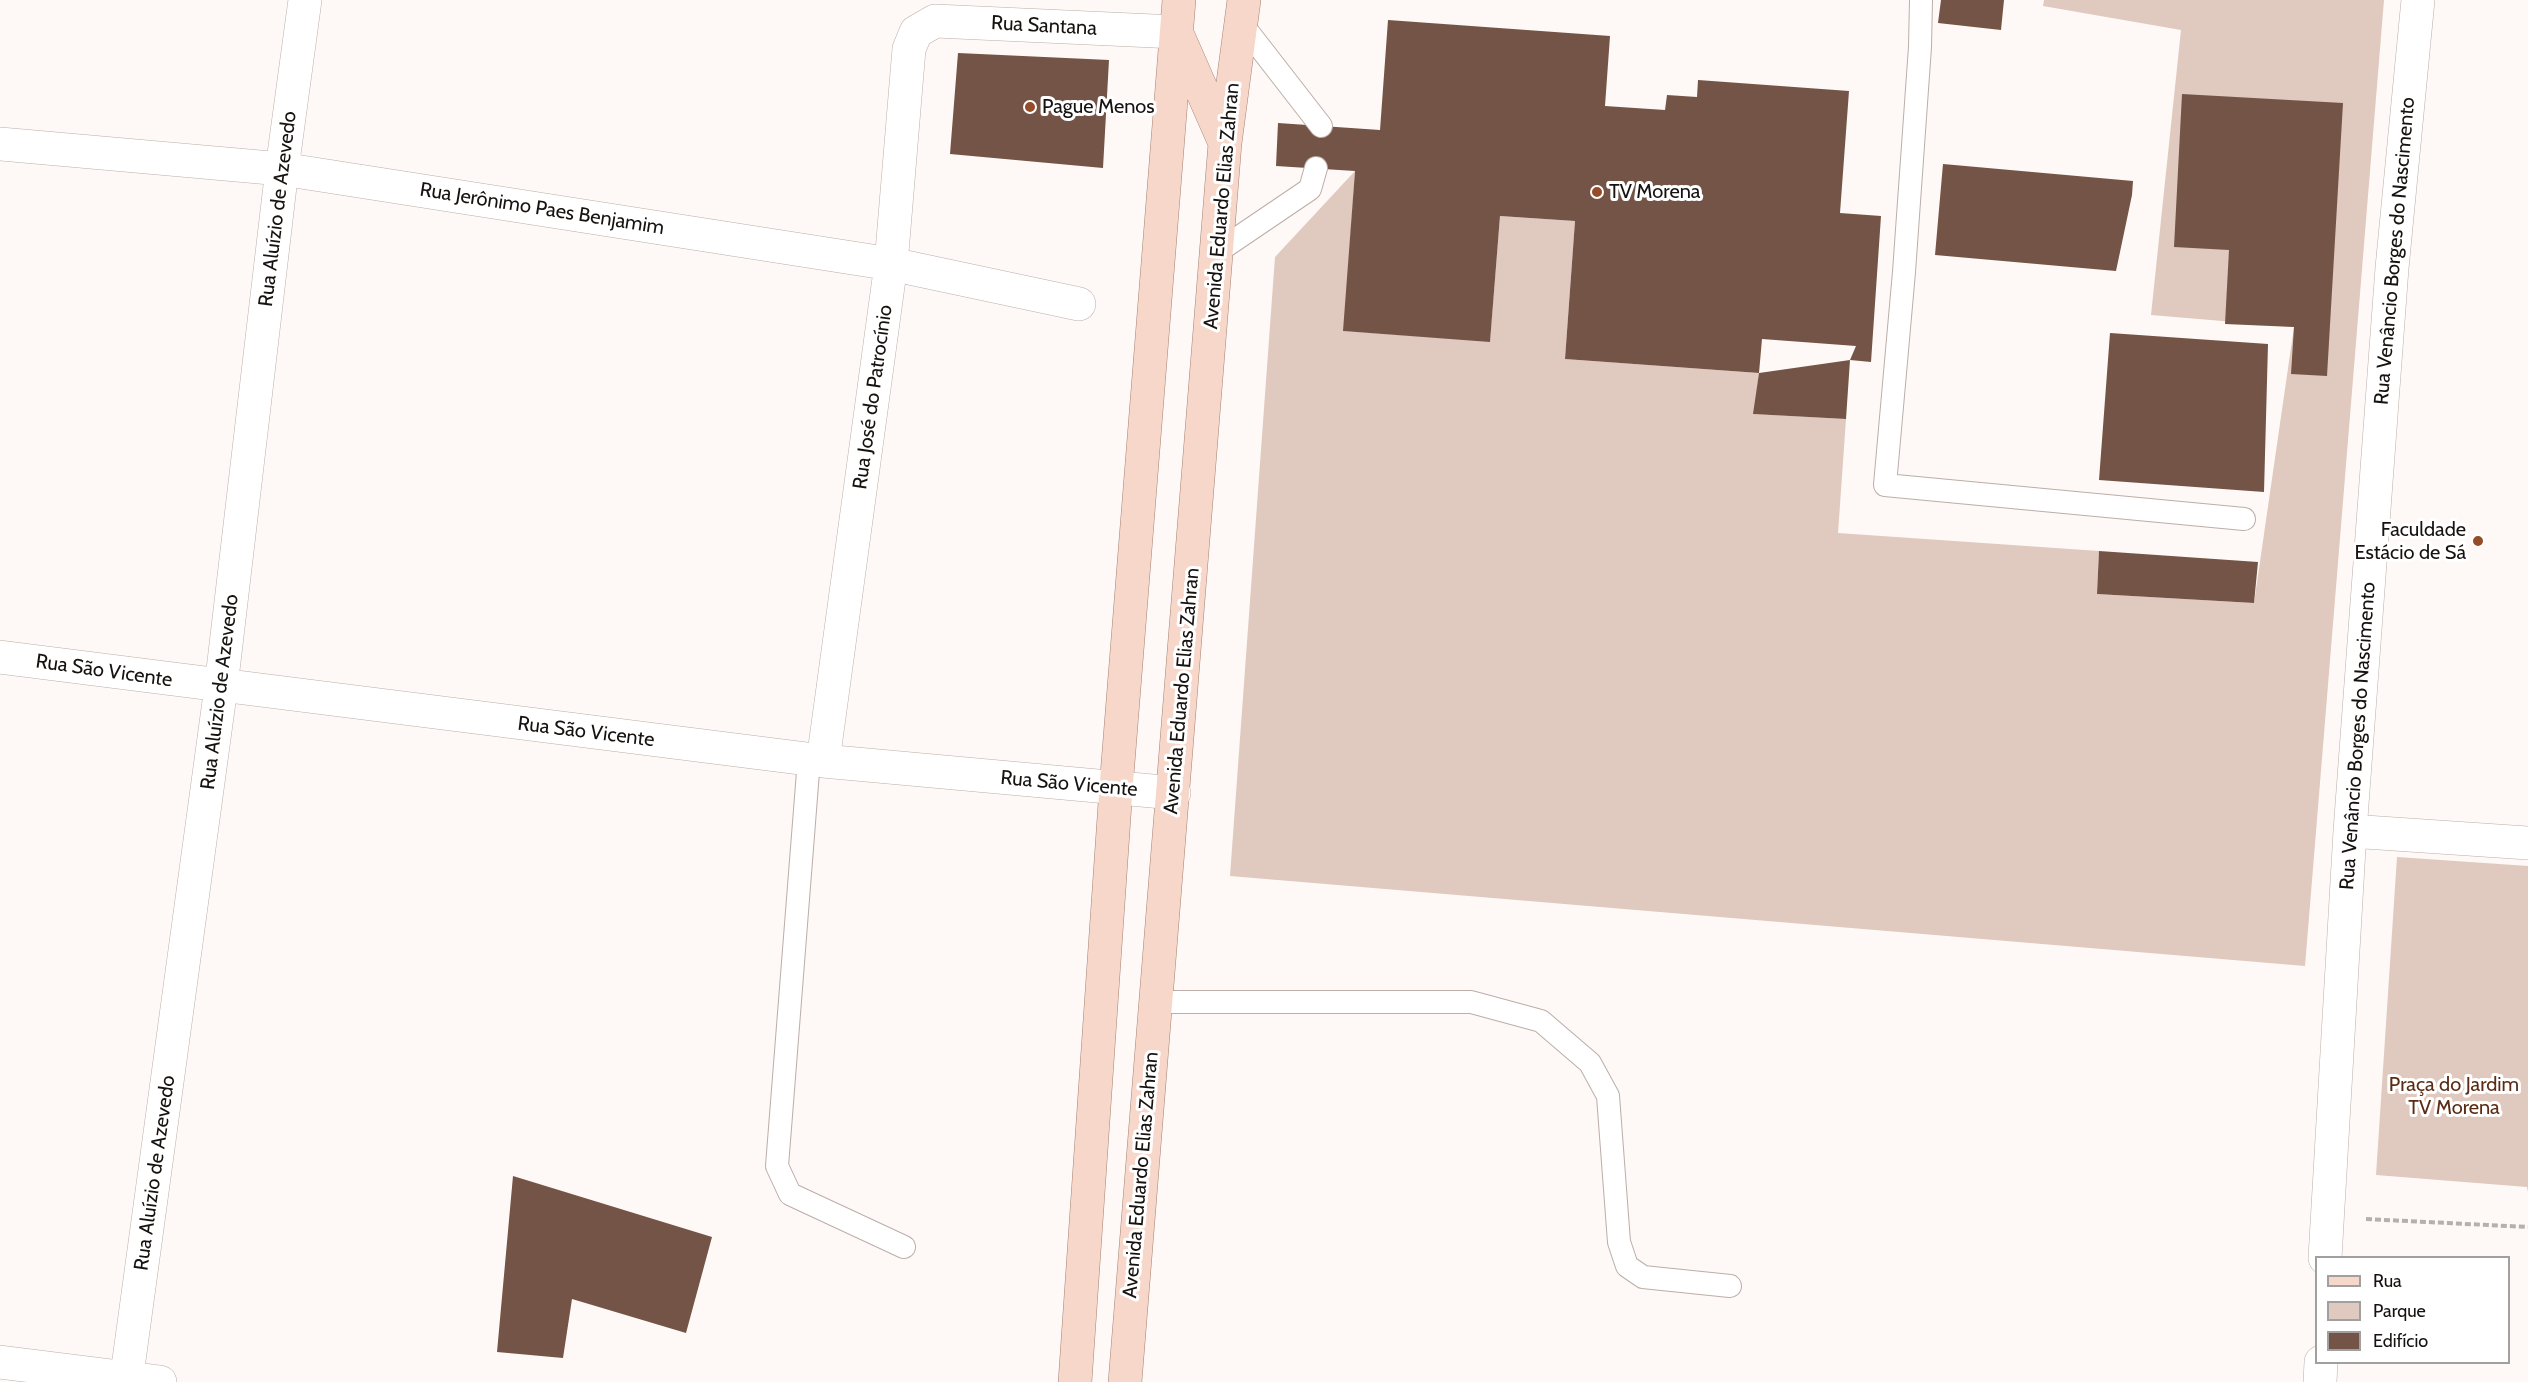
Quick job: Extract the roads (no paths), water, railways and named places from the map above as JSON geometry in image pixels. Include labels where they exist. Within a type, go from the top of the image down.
[{"type":"main road","name":"Avenida Eduardo Elias Zahran","points":[[1125,1382],[1225,143],[1243,12]]},
{"type":"main road","points":[[1178,16],[1225,143]]},
{"type":"main road","points":[[1075,1382],[1116,788],[1178,16]]},
{"type":"street","name":"Rua Aluízio de Azevedo","points":[[127,1380],[221,687],[282,169],[305,0]]},
{"type":"street","name":"Rua Venâncio Borges do Nascimento","points":[[2325,1256],[2350,831],[2391,268],[2418,0]]},
{"type":"street","name":"Rua Santana","points":[[916,32],[935,21],[1178,16]]},
{"type":"street","name":"Rua José do Patrocínio","points":[[816,760],[891,264],[909,49],[916,32]]},
{"type":"street","name":"Rua Jerônimo Paes Benjamim","points":[[0,144],[282,169],[891,264],[1079,304]]},
{"type":"street","name":"Rua São Vicente","points":[[0,657],[221,687],[816,760],[1174,793]]},
{"type":"street","points":[[2350,831],[2528,843]]},
{"type":"street","points":[[0,1362],[127,1380],[160,1382]]},
{"type":"street","points":[[2320,1364],[2320,1382]]},
{"type":"lane","points":[[1921,0],[1920,47],[1885,485],[2244,519]]},
{"type":"lane","points":[[1243,12],[1321,126]]},
{"type":"lane","points":[[1217,252],[1310,189],[1316,168]]},
{"type":"lane","points":[[816,760],[777,1166],[790,1194],[903,1247]]},
{"type":"lane","points":[[1155,1002],[1471,1002],[1541,1021],[1590,1063],[1608,1096],[1618,1242],[1627,1266],[1643,1277],[1730,1286]]},
{"type":"place","name":"Pague Menos","points":[[1030,107]]},
{"type":"place","name":"TV Morena","points":[[1597,192]]},
{"type":"place","name":"Faculdade Estácio de Sá","points":[[2478,541]]},
{"type":"park label","name":"Praça do Jardim TV Morena","points":[[2454,1096]]}]
